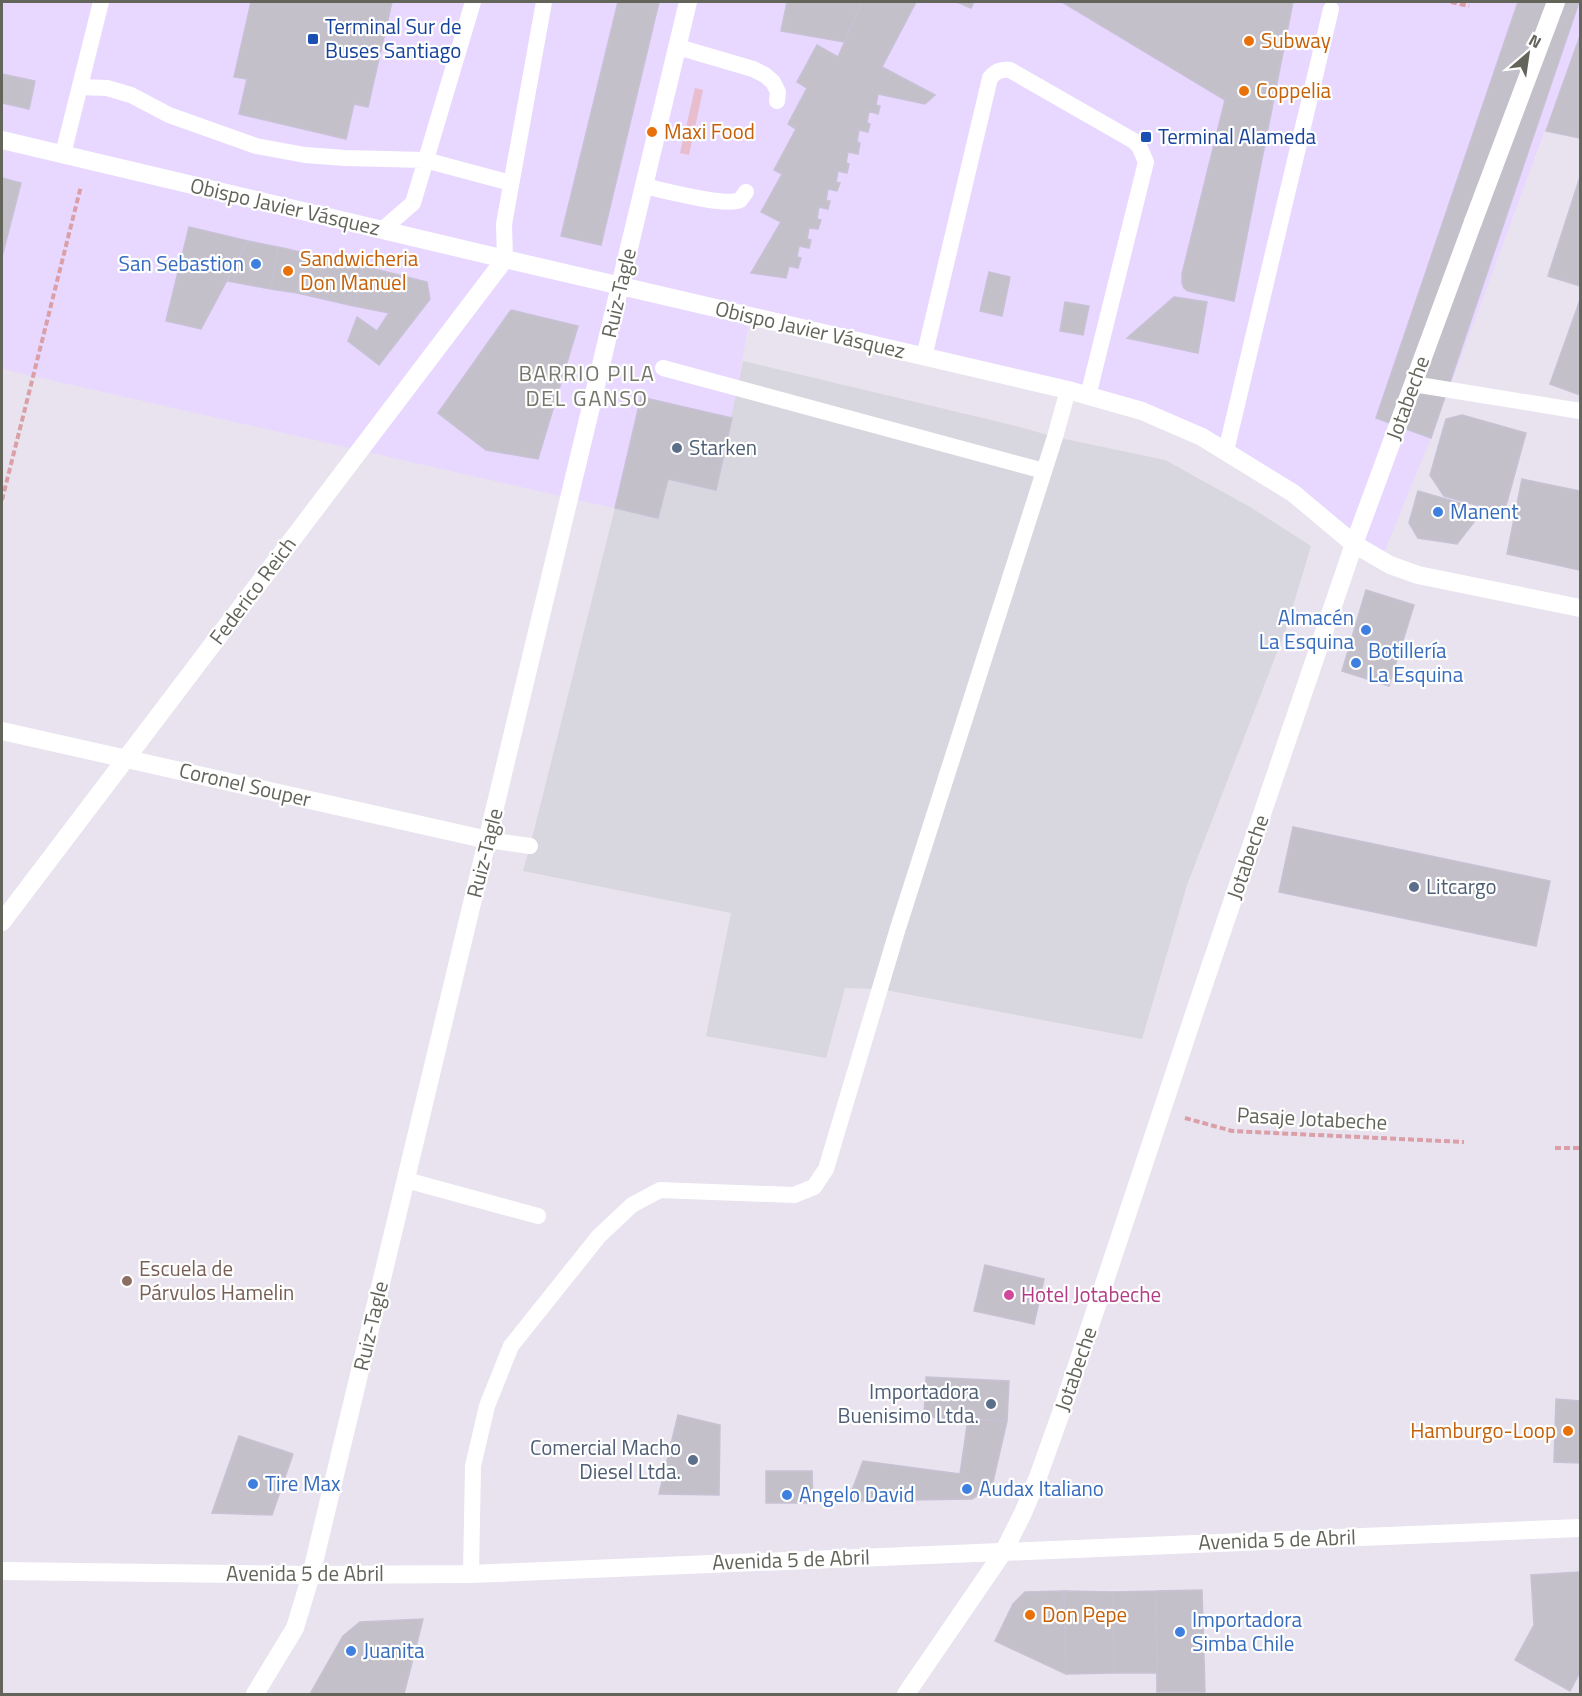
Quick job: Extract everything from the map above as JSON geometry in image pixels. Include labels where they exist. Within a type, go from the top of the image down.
[{"type":"street","name":"Ruiz-Tagle","points":[[255,1695],[295,1628],[311,1575],[688,2]]},
{"type":"street","name":"Jotabeche","points":[[906,1695],[1004,1551],[1038,1477],[1354,544],[1556,2]]},
{"type":"street","name":"Obispo Javier Vásquez","points":[[2,140],[505,260],[1068,390],[1142,411],[1176,424],[1226,451],[1293,494],[1354,544],[1390,565],[1418,575],[1581,608]]},
{"type":"street","name":"Federico Reich","points":[[2,922],[505,260]]},
{"type":"street","name":"Coronel Souper","points":[[2,731],[488,840]]},
{"type":"street","name":"Avenida 5 de Abril","points":[[2,1571],[311,1575],[471,1574],[1581,1528]]},
{"type":"lane","points":[[63,154],[101,2]]},
{"type":"lane","points":[[382,230],[413,202],[473,2]]},
{"type":"lane","points":[[505,260],[504,224],[544,2]]},
{"type":"lane","points":[[1226,451],[1331,9]]},
{"type":"lane","points":[[678,47],[753,69],[765,75],[773,82],[778,92],[777,101]]},
{"type":"lane","points":[[924,357],[990,78],[996,72],[1004,69],[1010,70],[1134,141],[1139,146],[1146,162],[1088,396]]},
{"type":"lane","points":[[80,87],[107,88],[131,95],[169,115],[255,146],[305,155],[425,160],[511,183]]},
{"type":"lane","points":[[644,186],[680,195],[731,203],[740,200],[746,192]]},
{"type":"lane","points":[[663,368],[1044,471]]},
{"type":"lane","points":[[1413,384],[1581,411]]},
{"type":"lane","points":[[471,1574],[473,1466],[488,1406],[511,1346],[598,1236],[632,1205],[660,1190],[794,1195],[814,1187],[826,1169],[898,928],[1068,390]]},
{"type":"lane","points":[[488,840],[531,846]]},
{"type":"lane","points":[[406,1180],[538,1216]]},
{"type":"path","points":[[1451,2],[1469,6]]},
{"type":"path","points":[[2,500],[76,208]]},
{"type":"path","name":"Pasaje Jotabeche","points":[[1162,1111],[1233,1131],[1464,1142]]},
{"type":"path","points":[[1555,1148],[1581,1148]]},
{"type":"shaded area","points":[[2,2],[1580,2],[1580,36],[1431,438],[1380,562],[1247,459],[1109,408],[750,316],[732,418],[716,490],[658,518],[2,369]]},
{"type":"shaded area","points":[[695,88],[703,90],[689,155],[680,153]]},
{"type":"shaded area","points":[[743,361],[1055,437],[1165,460],[1250,507],[1311,546],[1286,629],[1187,885],[1142,1039],[880,989],[845,988],[826,1058],[706,1036],[731,913],[523,871],[615,508],[658,518],[668,479],[716,490]]},
{"type":"building","name":"Terminal Sur de Buses Santiago","points":[[251,2],[392,2],[368,107],[354,104],[346,139],[239,114],[247,79],[234,77]]},
{"type":"building","points":[[618,2],[659,2],[601,245],[561,236]]},
{"type":"building","points":[[787,2],[862,2],[844,42],[781,31]]},
{"type":"building","points":[[862,2],[916,2],[882,67],[935,95],[925,104],[878,94],[876,105],[880,106],[878,114],[869,111],[868,132],[859,130],[858,154],[848,152],[847,173],[838,171],[836,182],[840,183],[837,191],[828,189],[826,201],[830,201],[828,209],[819,207],[817,219],[821,220],[818,229],[809,228],[807,239],[811,240],[809,248],[799,246],[797,257],[801,258],[798,268],[789,266],[786,278],[751,273],[781,222],[761,212],[782,174],[774,170],[796,129],[788,124],[807,88],[797,82],[817,45],[838,57]]},
{"type":"building","points":[[957,2],[974,2],[971,8]]},
{"type":"building","points":[[1062,2],[1293,2],[1234,301],[1188,291],[1182,283],[1182,274],[1225,100]]},
{"type":"building","points":[[1518,2],[1579,2],[1431,438],[1376,418]]},
{"type":"building","points":[[1580,36],[1580,138],[1546,131]]},
{"type":"building","points":[[2,74],[35,81],[29,109],[2,103]]},
{"type":"building","points":[[1580,177],[1580,286],[1548,276]]},
{"type":"building","points":[[2,178],[21,183],[2,257]]},
{"type":"building","points":[[189,227],[248,241],[201,329],[166,321]]},
{"type":"building","points":[[248,241],[278,247],[271,289],[227,281]]},
{"type":"building","name":"Sandwicheria Don Manuel","points":[[278,247],[305,253],[297,293],[271,289]]},
{"type":"building","points":[[305,253],[363,266],[354,306],[297,293]]},
{"type":"building","points":[[363,266],[427,282],[430,299],[379,365],[348,341],[357,317],[377,331],[389,313],[354,306]]},
{"type":"building","points":[[989,272],[1010,277],[1002,316],[980,311]]},
{"type":"building","points":[[1174,297],[1207,302],[1198,353],[1127,338]]},
{"type":"building","points":[[1580,300],[1580,395],[1550,384]]},
{"type":"building","points":[[1065,302],[1089,306],[1083,335],[1060,331]]},
{"type":"building","points":[[511,310],[578,326],[538,459],[486,450],[438,413]]},
{"type":"building","name":"Starken","points":[[641,397],[732,418],[716,490],[668,479],[658,518],[615,508]]},
{"type":"building","points":[[1462,415],[1526,433],[1504,513],[1444,496],[1430,475],[1446,419]]},
{"type":"building","points":[[1522,479],[1580,491],[1580,570],[1507,554]]},
{"type":"building","name":"Manent","points":[[1418,491],[1467,505],[1463,518],[1474,522],[1457,544],[1418,538],[1409,523]]},
{"type":"building","points":[[1366,590],[1414,605],[1389,686],[1342,671]]},
{"type":"building","name":"Litcargo","points":[[1293,827],[1550,881],[1536,946],[1279,892]]},
{"type":"building","name":"Hotel Jotabeche","points":[[985,1265],[1044,1279],[1034,1324],[974,1311]]},
{"type":"building","points":[[926,1377],[1009,1381],[1007,1421],[924,1417]]},
{"type":"building","name":"Hamburgo-Loop","points":[[1556,1399],[1580,1401],[1580,1463],[1554,1462]]},
{"type":"building","name":"Comercial Macho Diesel Ltda.","points":[[678,1415],[720,1425],[719,1495],[659,1494]]},
{"type":"building","points":[[968,1419],[1007,1421],[992,1486],[972,1499],[848,1501],[863,1461],[960,1474]]},
{"type":"building","name":"Tire Max","points":[[239,1436],[293,1454],[272,1515],[212,1513]]},
{"type":"building","points":[[766,1471],[812,1471],[813,1503],[766,1503]]},
{"type":"building","points":[[1580,1572],[1580,1672],[1570,1691],[1515,1660],[1534,1625],[1531,1575]]},
{"type":"building","name":"Importadora Simba Chile","points":[[1202,1590],[1205,1692],[1157,1692],[1156,1591]]},
{"type":"building","points":[[1064,1591],[1066,1674],[995,1641],[1013,1604],[1025,1592]]},
{"type":"building","points":[[1064,1591],[1113,1592],[1114,1673],[1066,1674]]},
{"type":"building","points":[[1156,1591],[1157,1673],[1114,1673],[1113,1592]]},
{"type":"building","points":[[423,1619],[404,1694],[310,1694],[343,1636],[360,1622]]},
{"type":"place","name":"Terminal Sur de Buses Santiago","points":[[313,39]]},
{"type":"place","name":"Subway","points":[[1249,41]]},
{"type":"place","name":"Coppelia","points":[[1244,91]]},
{"type":"place","name":"Maxi Food","points":[[652,132]]},
{"type":"place","name":"Terminal Alameda","points":[[1146,137]]},
{"type":"place","name":"San Sebastion","points":[[256,264]]},
{"type":"place","name":"Sandwicheria Don Manuel","points":[[288,271]]},
{"type":"place","name":"Starken","points":[[677,448]]},
{"type":"place","name":"Manent","points":[[1438,512]]},
{"type":"place","name":"Almacén La Esquina","points":[[1366,630]]},
{"type":"place","name":"Botillería La Esquina","points":[[1356,663]]},
{"type":"place","name":"Litcargo","points":[[1414,887]]},
{"type":"place","name":"Escuela de Párvulos Hamelin","points":[[127,1281]]},
{"type":"place","name":"Hotel Jotabeche","points":[[1009,1295]]},
{"type":"place","name":"Importadora Buenisimo Ltda.","points":[[991,1404]]},
{"type":"place","name":"Hamburgo-Loop","points":[[1568,1431]]},
{"type":"place","name":"Comercial Macho Diesel Ltda.","points":[[693,1460]]},
{"type":"place","name":"Tire Max","points":[[253,1484]]},
{"type":"place","name":"Audax Italiano","points":[[967,1489]]},
{"type":"place","name":"Angelo David","points":[[787,1495]]},
{"type":"place","name":"Don Pepe","points":[[1030,1615]]},
{"type":"place","name":"Importadora Simba Chile","points":[[1180,1632]]},
{"type":"place","name":"Juanita","points":[[351,1651]]},
{"type":"district","name":"BARRIO PILA DEL GANSO","points":[[587,386]]}]
